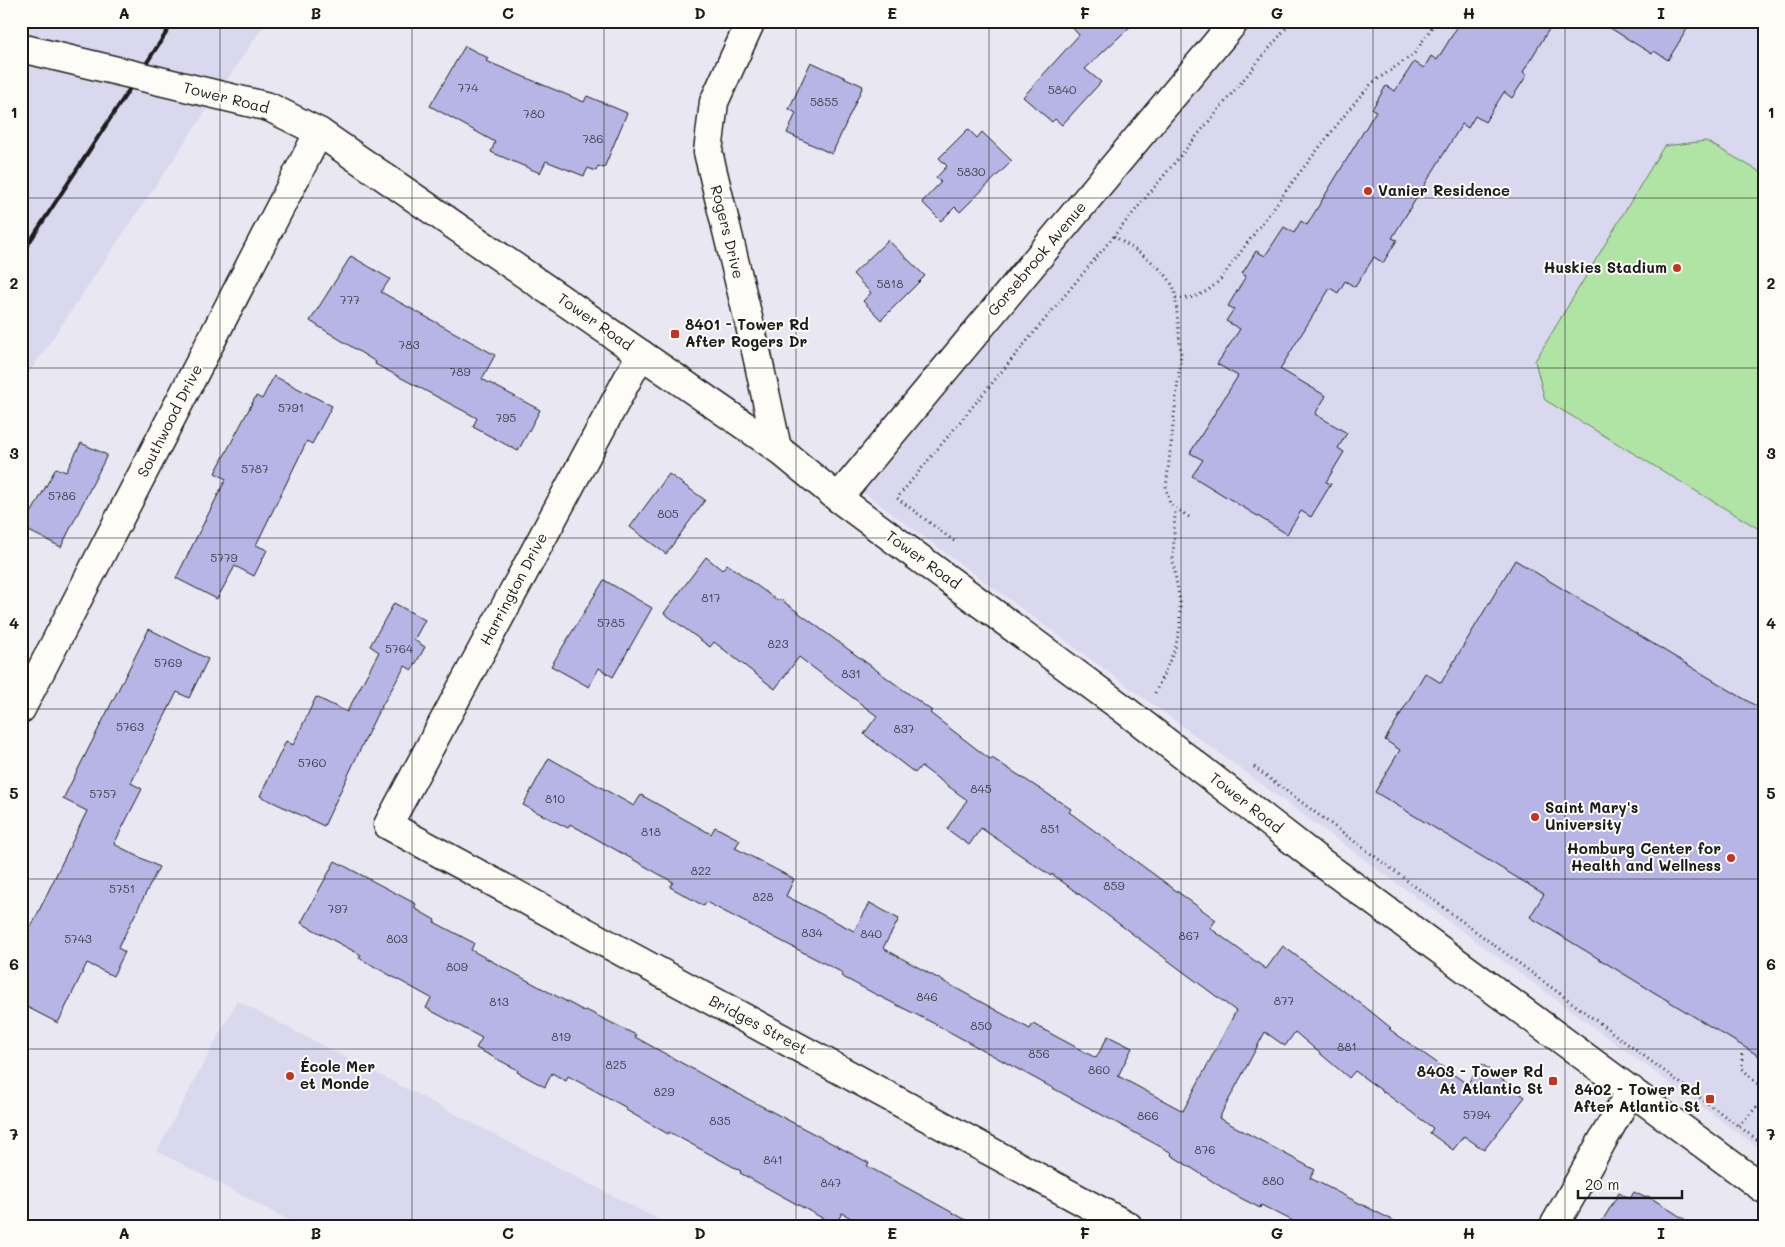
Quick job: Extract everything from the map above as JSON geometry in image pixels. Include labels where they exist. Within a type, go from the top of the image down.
[{"type":"street","name":"Gorsebrook Avenue","points":[[838,498],[1235,21]]},
{"type":"street","name":"Rogers Drive","points":[[741,27],[714,102],[708,152],[758,355],[777,448]]},
{"type":"street","name":"Tower Road","points":[[21,48],[269,107],[319,132],[777,448],[838,498],[1121,707],[1318,860],[1764,1189]]},
{"type":"street","name":"Southwood Drive","points":[[21,709],[319,132]]},
{"type":"street","name":"Harrington Drive","points":[[388,825],[641,354]]},
{"type":"street","name":"Bridges Street","points":[[388,825],[1128,1226]]},
{"type":"street","points":[[1554,1226],[1631,1090]]},
{"type":"path","points":[[958,544],[897,498],[1292,21]]},
{"type":"path","points":[[1176,298],[1189,299],[1209,291],[1220,280],[1297,176],[1356,102],[1372,83],[1414,54],[1436,21]]},
{"type":"path","points":[[1114,236],[1164,273],[1173,284],[1176,298],[1180,354],[1166,497],[1175,510],[1192,519]]},
{"type":"path","points":[[1155,693],[1175,649],[1180,627],[1180,602],[1173,562],[1175,510]]},
{"type":"path","points":[[1148,688],[1163,699]]},
{"type":"path","points":[[1250,764],[1764,1145]]},
{"type":"path","points":[[1742,1054],[1742,1068],[1756,1083],[1764,1086]]},
{"type":"path","points":[[1739,1126],[1764,1099]]},
{"type":"shaded area","points":[[21,21],[258,21],[264,25],[21,385]]},
{"type":"shaded area","name":"Saint Mary's University","points":[[1228,21],[1764,21],[1764,1152],[849,482]]},
{"type":"shaded area","name":"École Mer et Monde","points":[[237,1001],[671,1226],[300,1226],[157,1151]]},
{"type":"green space","name":"Huskies Stadium","points":[[1706,141],[1764,174],[1764,532],[1545,400],[1535,361],[1664,146]]},
{"type":"building","points":[[1066,21],[1136,21],[1085,69],[1101,82],[1062,125],[1055,119],[1052,122],[1023,97],[1079,35]]},
{"type":"building","name":"Vanier Residence","points":[[1461,21],[1554,21],[1523,72],[1527,75],[1512,98],[1504,92],[1485,122],[1475,116],[1468,128],[1462,124],[1392,238],[1397,240],[1383,263],[1374,257],[1355,287],[1345,281],[1338,293],[1330,288],[1280,369],[1326,396],[1315,414],[1347,433],[1338,448],[1344,452],[1326,482],[1331,484],[1311,517],[1301,511],[1287,534],[1192,476],[1203,460],[1190,453],[1238,376],[1217,364],[1240,329],[1226,321],[1234,309],[1228,306],[1246,276],[1242,274],[1256,251],[1265,256],[1284,227],[1294,233],[1301,221],[1307,225],[1376,111],[1372,109],[1386,86],[1395,91],[1414,62],[1424,68],[1431,56],[1437,60]]},
{"type":"building","points":[[1599,21],[1692,21],[1668,60],[1654,51],[1652,54]]},
{"type":"building","points":[[465,46],[488,58],[486,61],[584,102],[587,96],[627,113],[604,168],[598,166],[596,171],[588,168],[584,176],[546,161],[540,173],[491,152],[495,142],[430,106]]},
{"type":"building","points":[[811,62],[863,86],[832,154],[787,133],[796,113],[789,109]]},
{"type":"building","points":[[968,129],[977,138],[982,132],[1012,161],[960,212],[955,207],[941,221],[922,202],[941,182],[936,178],[947,166],[939,158]]},
{"type":"building","points":[[888,240],[925,276],[881,320],[863,301],[871,293],[853,274]]},
{"type":"building","points":[[351,256],[390,279],[381,292],[495,355],[482,379],[540,410],[518,451],[473,427],[477,418],[375,364],[376,362],[310,321]]},
{"type":"building","points":[[274,376],[332,406],[312,444],[307,441],[256,545],[267,550],[254,576],[235,566],[217,599],[176,578],[226,479],[215,473],[256,396],[262,399]]},
{"type":"building","points":[[81,443],[107,455],[61,547],[23,528],[56,468],[66,472]]},
{"type":"building","points":[[669,474],[705,500],[666,554],[630,527]]},
{"type":"building","points":[[706,557],[722,570],[727,564],[778,601],[780,599],[932,711],[930,713],[991,760],[992,758],[1071,809],[1069,812],[1216,920],[1210,928],[1266,969],[1283,946],[1364,1006],[1391,1028],[1389,1029],[1467,1084],[1482,1064],[1525,1097],[1484,1150],[1464,1136],[1453,1150],[1430,1133],[1433,1128],[1355,1071],[1349,1078],[1295,1032],[1285,1046],[1265,1032],[1219,1118],[1315,1170],[1310,1178],[1404,1226],[1303,1226],[1261,1205],[1260,1208],[1231,1193],[1171,1155],[1172,1153],[935,1024],[841,976],[843,973],[706,902],[704,906],[670,887],[673,882],[570,824],[568,828],[523,805],[549,758],[634,806],[641,795],[711,834],[715,827],[740,840],[735,848],[794,879],[786,896],[854,931],[870,903],[899,919],[883,948],[1030,1029],[1033,1024],[1096,1058],[1108,1036],[1132,1048],[1118,1076],[1183,1111],[1236,1011],[1052,874],[1051,876],[981,828],[969,845],[947,829],[967,800],[921,766],[915,773],[864,734],[877,716],[799,657],[775,689],[714,642],[710,647],[664,613]]},
{"type":"building","points":[[1515,560],[1764,711],[1764,1059],[1530,917],[1544,894],[1375,792],[1400,750],[1385,740],[1425,673],[1441,683]]},
{"type":"building","points":[[604,580],[652,608],[613,677],[599,668],[589,687],[551,666]]},
{"type":"building","points":[[394,603],[425,620],[414,640],[425,647],[412,670],[405,666],[376,716],[324,826],[260,796],[286,741],[293,745],[316,697],[347,712],[379,652],[370,646]]},
{"type":"building","points":[[149,629],[208,659],[189,698],[177,692],[131,783],[142,789],[114,844],[159,867],[118,948],[125,952],[113,976],[87,963],[58,1023],[21,1004],[21,948],[87,811],[63,799]]},
{"type":"building","points":[[335,861],[416,904],[414,908],[435,920],[434,922],[474,943],[471,950],[584,1011],[586,1010],[636,1035],[635,1037],[869,1163],[867,1166],[977,1226],[865,1226],[842,1213],[835,1225],[740,1173],[741,1171],[669,1132],[668,1134],[626,1110],[627,1108],[568,1076],[566,1081],[552,1073],[545,1087],[517,1072],[518,1070],[476,1048],[482,1038],[426,1008],[431,998],[359,958],[361,955],[301,923]]},
{"type":"building","points":[[1634,1192],[1644,1197],[1648,1196],[1695,1226],[1599,1226],[1619,1193],[1630,1199]]},
{"type":"railway","points":[[21,255],[174,21]]},
{"type":"place","name":"Vanier Residence","points":[[1368,191]]},
{"type":"place","name":"Huskies Stadium","points":[[1677,268]]},
{"type":"place","name":"8401 - Tower Rd After Rogers Dr","points":[[675,334]]},
{"type":"place","name":"Saint Mary's University","points":[[1535,817]]},
{"type":"place","name":"Homburg Center for Health and Wellness","points":[[1731,858]]},
{"type":"place","name":"École Mer et Monde","points":[[290,1076]]},
{"type":"place","name":"8403 - Tower Rd At Atlantic St","points":[[1553,1081]]},
{"type":"place","name":"8402 - Tower Rd After Atlantic St","points":[[1710,1099]]}]
